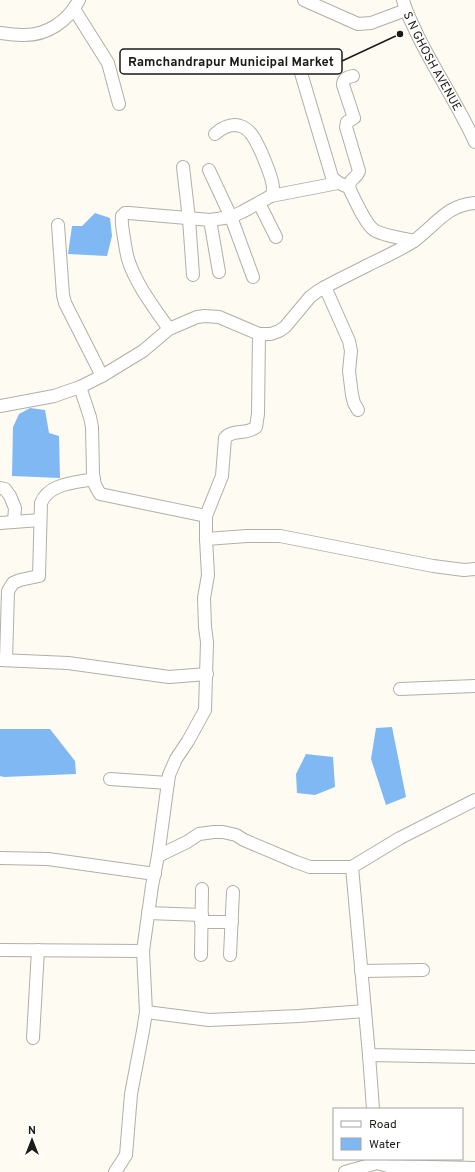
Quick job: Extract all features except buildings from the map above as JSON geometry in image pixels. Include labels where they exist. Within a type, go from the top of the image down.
[{"type":"street","points":[[304,0],[358,24],[372,22],[404,5]]},
{"type":"street","points":[[0,33],[23,35],[45,32],[66,18],[76,5],[108,63],[119,104]]},
{"type":"street","name":"S N GHOSH AVENUE","points":[[404,5],[427,54],[475,142]]},
{"type":"street","points":[[298,63],[332,177],[350,190],[368,224],[374,230],[379,233],[414,240]]},
{"type":"street","points":[[169,329],[138,283],[130,265],[125,249],[123,215],[129,213],[210,220],[231,217],[271,196],[344,185],[351,181],[359,171],[346,127],[347,122],[354,118],[343,85],[346,78],[353,76]]},
{"type":"street","points":[[215,134],[222,128],[232,125],[240,125],[252,134],[262,153],[272,181],[273,193],[271,196]]},
{"type":"street","points":[[183,167],[193,275]]},
{"type":"street","points":[[209,170],[231,217],[253,277]]},
{"type":"street","points":[[259,203],[276,237]]},
{"type":"street","points":[[0,406],[54,396],[80,387],[102,376],[143,350],[169,329],[197,317],[211,316],[225,318],[259,334],[271,334],[279,331],[285,327],[310,297],[325,287],[385,257],[414,240],[448,212],[465,204],[475,203]]},
{"type":"street","points":[[210,220],[219,272]]},
{"type":"street","points":[[58,225],[64,302],[102,376]]},
{"type":"street","points":[[325,287],[349,341],[351,350],[349,371],[352,395],[358,410]]},
{"type":"street","points":[[115,1172],[126,1155],[131,1094],[146,1012],[144,951],[148,913],[158,856],[169,775],[176,759],[188,742],[205,710],[207,642],[204,598],[208,575],[206,516],[222,476],[225,438],[228,435],[248,432],[256,427],[258,414],[259,334]]},
{"type":"street","points":[[80,387],[88,408],[92,428],[94,480],[100,494],[206,516]]},
{"type":"street","points":[[94,480],[56,487],[44,496],[41,503],[39,576],[13,583],[8,591],[3,660],[68,663],[169,677],[206,674]]},
{"type":"street","points":[[0,488],[5,489],[15,508],[14,522]]},
{"type":"street","points":[[0,523],[40,520]]},
{"type":"street","points":[[206,539],[246,536],[280,536],[433,566],[464,570],[475,569]]},
{"type":"street","points":[[400,689],[475,686]]},
{"type":"street","points":[[110,779],[168,783]]},
{"type":"street","points":[[158,856],[187,842],[199,834],[224,832],[236,834],[244,840],[310,867],[352,867],[400,838],[475,800]]},
{"type":"street","points":[[0,858],[48,859],[155,874]]},
{"type":"street","points":[[352,867],[373,1108]]},
{"type":"street","points":[[201,955],[202,889]]},
{"type":"street","points":[[230,955],[233,892]]},
{"type":"street","points":[[148,913],[232,922]]},
{"type":"street","points":[[0,950],[144,951]]},
{"type":"street","points":[[33,1038],[38,950]]},
{"type":"street","points":[[361,971],[423,970]]},
{"type":"street","points":[[146,1012],[209,1020],[299,1016],[365,1010]]},
{"type":"street","points":[[369,1055],[475,1057]]},
{"type":"street","points":[[345,1172],[377,1161],[388,1166],[475,1168]]},
{"type":"water","points":[[95,213],[110,218],[112,236],[107,256],[68,254],[72,226],[82,226]]},
{"type":"water","points":[[30,408],[45,410],[49,433],[59,436],[60,478],[12,476],[13,427],[19,414]]},
{"type":"water","points":[[392,727],[406,797],[386,805],[371,759],[376,728]]},
{"type":"water","points":[[0,729],[50,729],[75,761],[76,774],[0,776]]},
{"type":"water","points":[[306,754],[333,757],[335,787],[315,795],[297,793],[296,774]]},
{"type":"place","name":"Ramchandrapur Municipal Market","points":[[400,34]]}]
